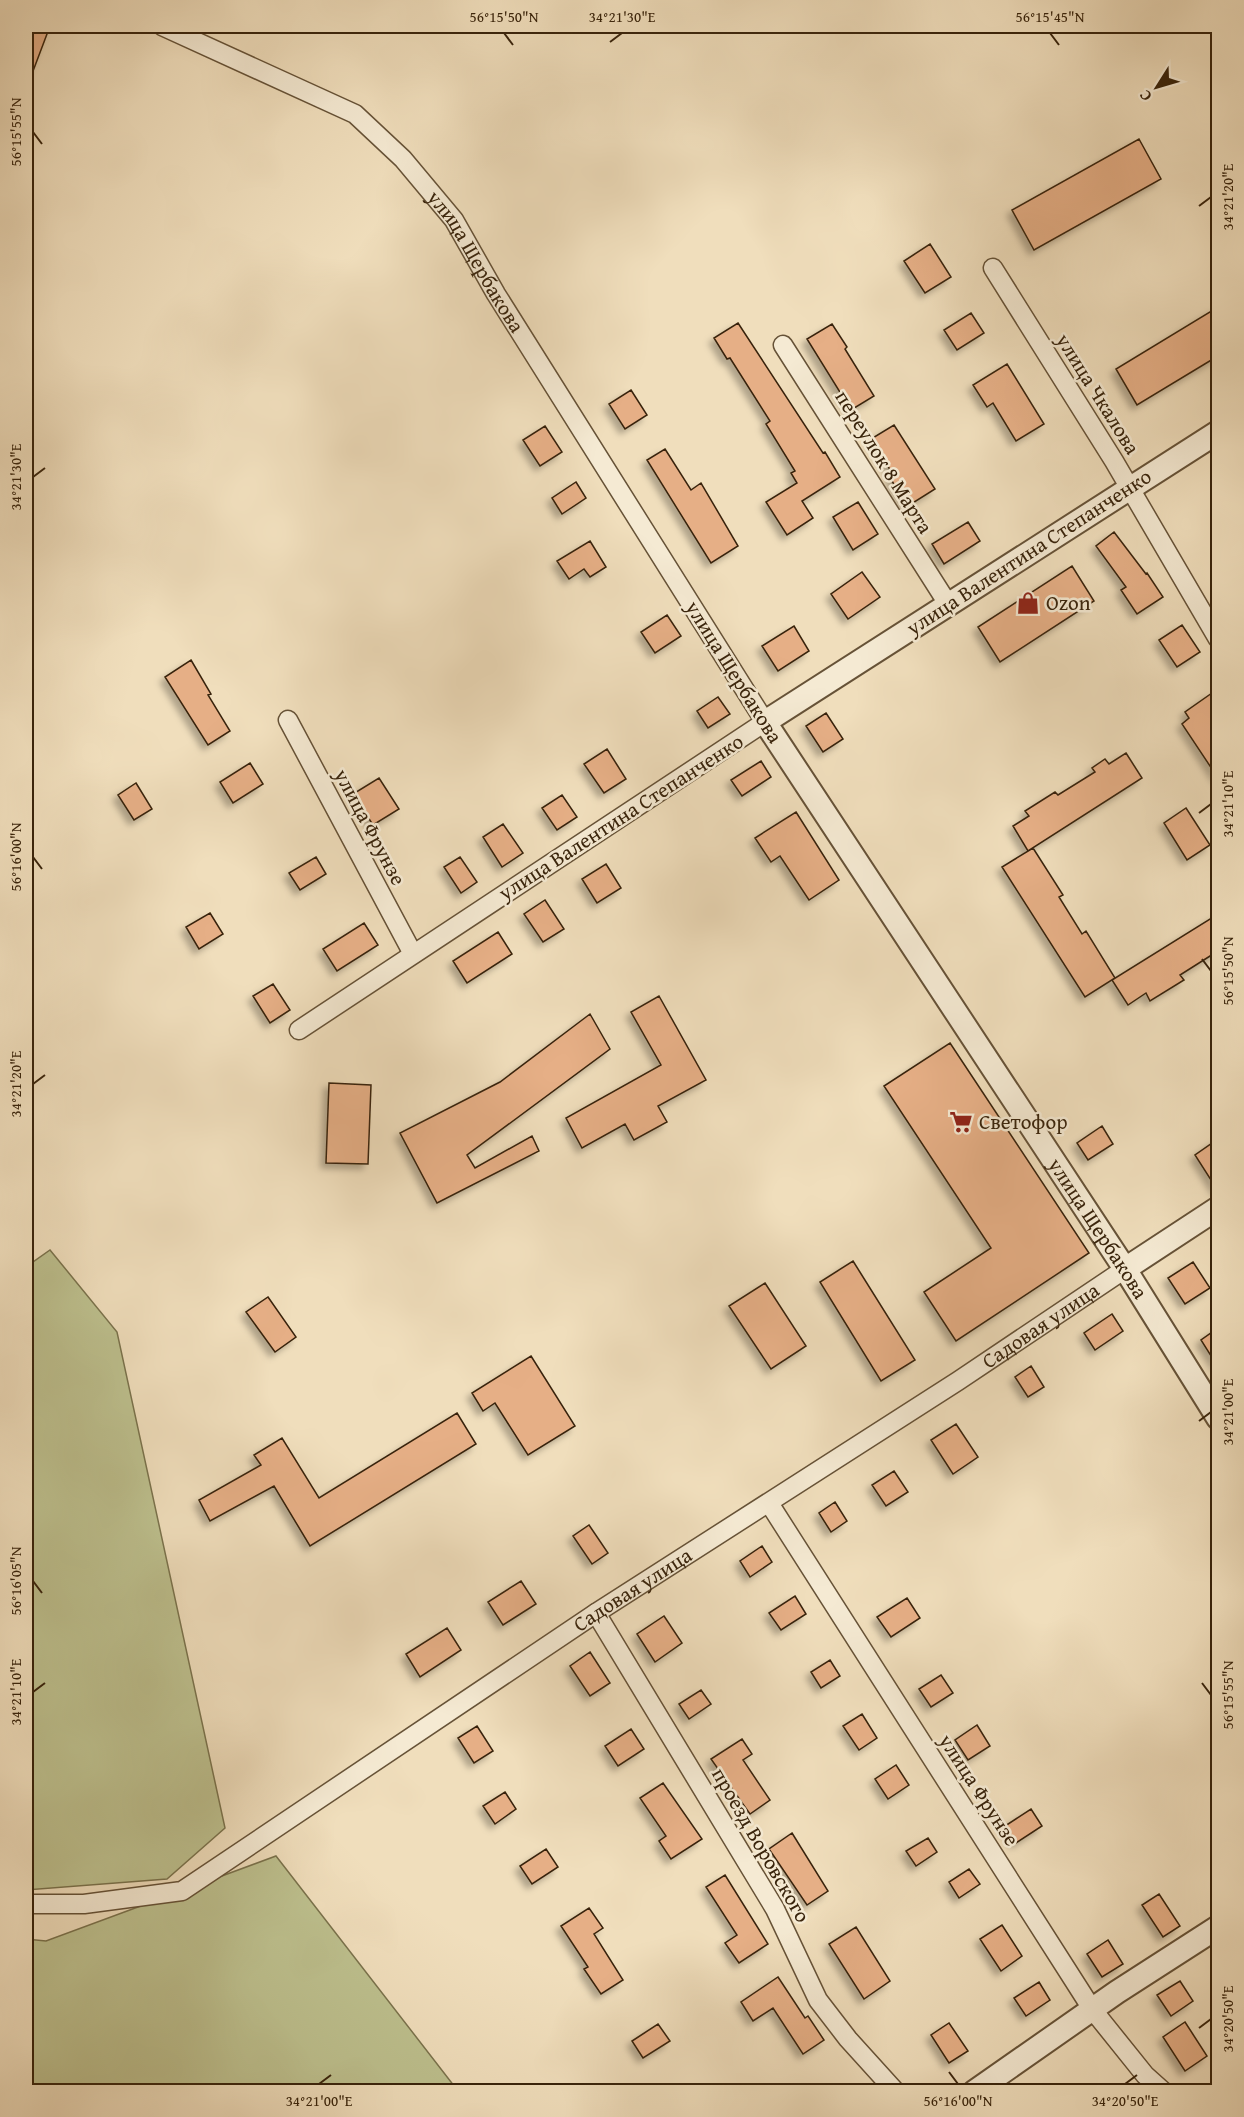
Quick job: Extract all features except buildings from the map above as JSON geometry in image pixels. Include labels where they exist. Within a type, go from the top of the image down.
[{"type":"street","name":"улица Щербакова","points":[[162,26],[355,114],[403,159],[454,220],[496,294],[765,722],[1125,1269],[1218,1418]]},
{"type":"street","name":"улица Чкалова","points":[[993,268],[1130,488],[1218,639]]},
{"type":"street","name":"переулок 8 Марта","points":[[783,345],[948,604]]},
{"type":"street","name":"улица Валентина Степанченко","points":[[299,1030],[765,722],[1218,432]]},
{"type":"street","name":"улица Фрунзе","points":[[288,720],[413,954]]},
{"type":"street","name":"Садовая улица","points":[[26,1904],[84,1904],[182,1891],[596,1613],[958,1381],[1218,1208]]},
{"type":"street","name":"улица Фрунзе","points":[[769,1503],[1092,2009],[1145,2075],[1164,2091]]},
{"type":"street","name":"проезд Воровского","points":[[596,1613],[775,1909],[818,2000],[848,2039],[896,2091]]},
{"type":"street","points":[[974,2091],[1092,2009],[1218,1927]]},
{"type":"green space","points":[[50,1250],[117,1332],[225,1828],[167,1879],[26,1890],[26,1267]]},
{"type":"green space","points":[[276,1856],[458,2091],[26,2091],[26,1939],[46,1941]]},
{"type":"place","name":"Ozon","points":[[1028,603]]},
{"type":"place","name":"Светофор","points":[[961,1122]]}]
